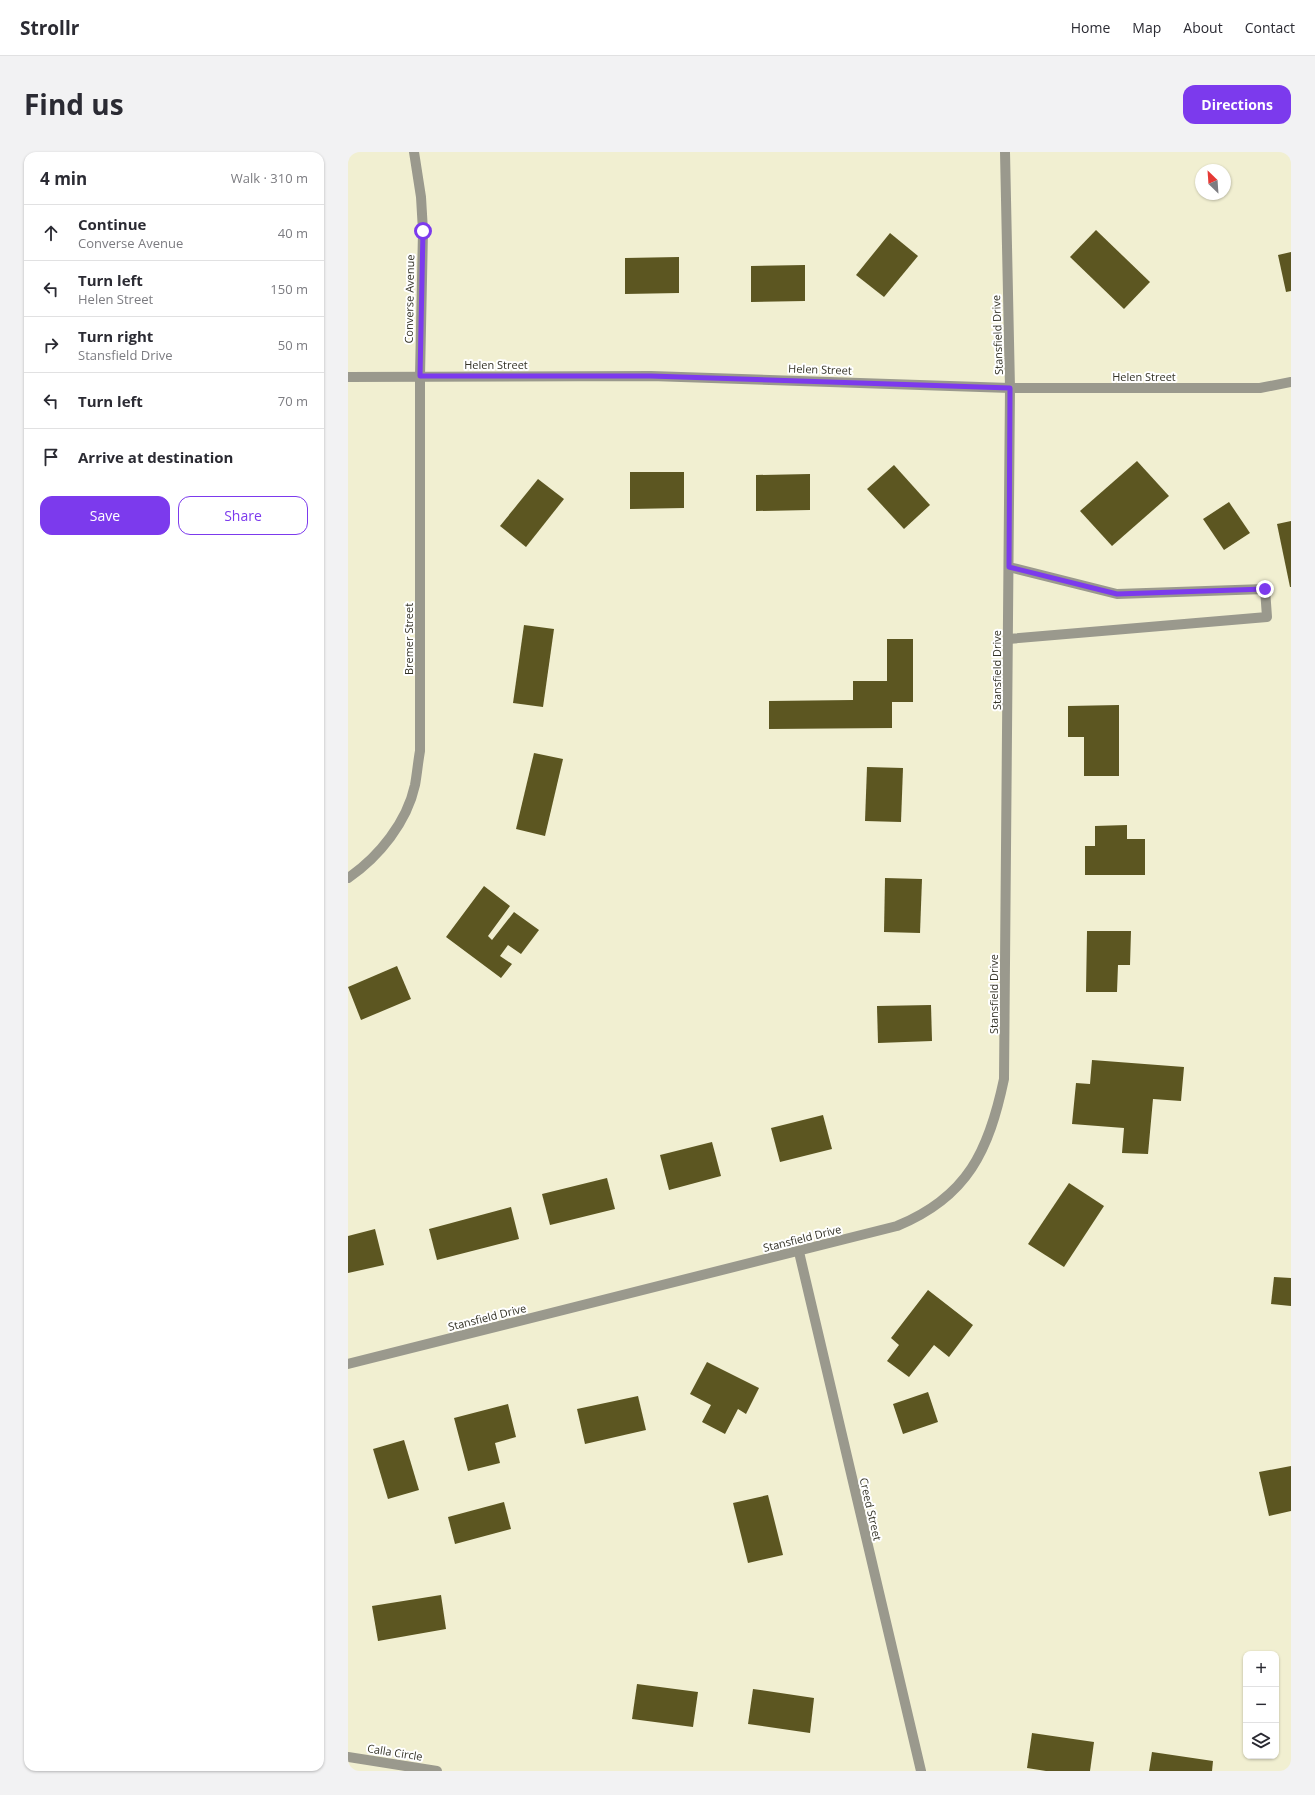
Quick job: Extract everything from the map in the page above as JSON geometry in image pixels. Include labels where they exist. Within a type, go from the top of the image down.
[{"type":"street","name":"Converse Avenue","points":[[414,152],[421,197],[423,231],[420,376]]},
{"type":"street","name":"Stansfield Drive","points":[[348,1364],[799,1252],[897,1226],[913,1220],[942,1201],[956,1189],[977,1162],[985,1146],[997,1113],[1004,1079],[1010,388],[1005,152]]},
{"type":"street","name":"Bremer Street","points":[[348,878],[357,872],[382,847],[402,819],[415,786],[420,751],[420,376]]},
{"type":"street","name":"Helen Street","points":[[348,377],[651,376],[1010,388],[1260,388],[1291,382]]},
{"type":"street","points":[[1008,639],[1267,617],[1265,589],[1117,594],[1009,567]]},
{"type":"street","name":"Creed Street","points":[[799,1252],[921,1771]]},
{"type":"street","name":"Calla Circle","points":[[348,1757],[437,1771]]},
{"type":"building","points":[[1096,230],[1150,282],[1124,309],[1070,257]]},
{"type":"building","points":[[890,233],[918,256],[884,297],[856,275]]},
{"type":"building","points":[[1291,252],[1291,291],[1286,292],[1278,255]]},
{"type":"building","points":[[679,257],[679,293],[625,294],[625,258]]},
{"type":"building","points":[[805,265],[805,301],[751,302],[751,266]]},
{"type":"building","points":[[1137,461],[1169,496],[1112,546],[1080,511]]},
{"type":"building","points":[[894,465],[930,505],[904,529],[867,489]]},
{"type":"building","points":[[630,472],[684,472],[684,508],[630,509]]},
{"type":"building","points":[[810,474],[810,510],[756,511],[756,475]]},
{"type":"building","points":[[538,479],[564,499],[526,547],[500,526]]},
{"type":"building","points":[[1229,502],[1250,533],[1224,550],[1203,519]]},
{"type":"building","points":[[1291,521],[1291,587],[1290,587],[1277,524]]},
{"type":"building","points":[[524,625],[554,629],[543,707],[513,703]]},
{"type":"building","points":[[887,639],[913,639],[913,702],[892,702],[892,728],[769,729],[769,701],[853,700],[853,681],[887,681]]},
{"type":"building","points":[[1119,705],[1119,776],[1084,776],[1084,737],[1068,737],[1068,706]]},
{"type":"building","points":[[534,753],[563,759],[545,836],[516,829]]},
{"type":"building","points":[[867,767],[903,768],[901,822],[865,821]]},
{"type":"building","points":[[1127,825],[1127,839],[1145,839],[1145,875],[1085,875],[1085,846],[1095,846],[1095,826]]},
{"type":"building","points":[[885,878],[922,879],[920,933],[884,932]]},
{"type":"building","points":[[484,886],[510,906],[488,936],[492,940],[514,912],[539,930],[521,954],[508,945],[500,956],[512,964],[501,978],[446,937]]},
{"type":"building","points":[[1087,931],[1131,931],[1130,965],[1118,965],[1117,992],[1086,992]]},
{"type":"building","points":[[397,966],[411,999],[361,1020],[348,987]]},
{"type":"building","points":[[931,1005],[932,1041],[878,1043],[877,1006]]},
{"type":"building","points":[[1092,1060],[1184,1067],[1181,1101],[1153,1099],[1148,1154],[1122,1153],[1124,1128],[1072,1124],[1076,1083],[1090,1084]]},
{"type":"building","points":[[823,1115],[832,1149],[780,1162],[771,1128]]},
{"type":"building","points":[[712,1142],[721,1176],[669,1190],[660,1155]]},
{"type":"building","points":[[607,1178],[615,1209],[550,1225],[542,1194]]},
{"type":"building","points":[[1069,1183],[1104,1206],[1064,1267],[1028,1244]]},
{"type":"building","points":[[511,1207],[519,1239],[437,1260],[429,1229]]},
{"type":"building","points":[[375,1229],[384,1265],[348,1273],[348,1236]]},
{"type":"building","points":[[1274,1277],[1291,1278],[1291,1306],[1271,1304]]},
{"type":"building","points":[[928,1290],[973,1325],[949,1357],[934,1345],[909,1377],[887,1361],[899,1345],[891,1338]]},
{"type":"building","points":[[707,1362],[759,1388],[746,1414],[738,1409],[725,1434],[702,1422],[711,1405],[690,1394]]},
{"type":"building","points":[[928,1392],[938,1422],[903,1434],[893,1404]]},
{"type":"building","points":[[638,1396],[646,1430],[585,1444],[577,1409]]},
{"type":"building","points":[[508,1404],[516,1437],[495,1443],[500,1463],[468,1471],[454,1418]]},
{"type":"building","points":[[404,1440],[419,1490],[388,1499],[373,1449]]},
{"type":"building","points":[[1291,1466],[1291,1511],[1269,1516],[1259,1472]]},
{"type":"building","points":[[768,1495],[783,1555],[748,1563],[733,1503]]},
{"type":"building","points":[[504,1502],[511,1529],[455,1544],[448,1517]]},
{"type":"building","points":[[441,1595],[446,1629],[378,1641],[372,1606]]},
{"type":"building","points":[[637,1684],[698,1692],[693,1727],[632,1719]]},
{"type":"building","points":[[753,1689],[814,1698],[810,1733],[748,1724]]},
{"type":"building","points":[[1032,1733],[1094,1742],[1090,1771],[1046,1771],[1027,1768]]},
{"type":"building","points":[[1152,1752],[1213,1761],[1212,1771],[1149,1771]]},
{"type":"route","points":[[423,231],[420,376],[651,376],[1010,388],[1009,567],[1117,594],[1265,589]]}]
